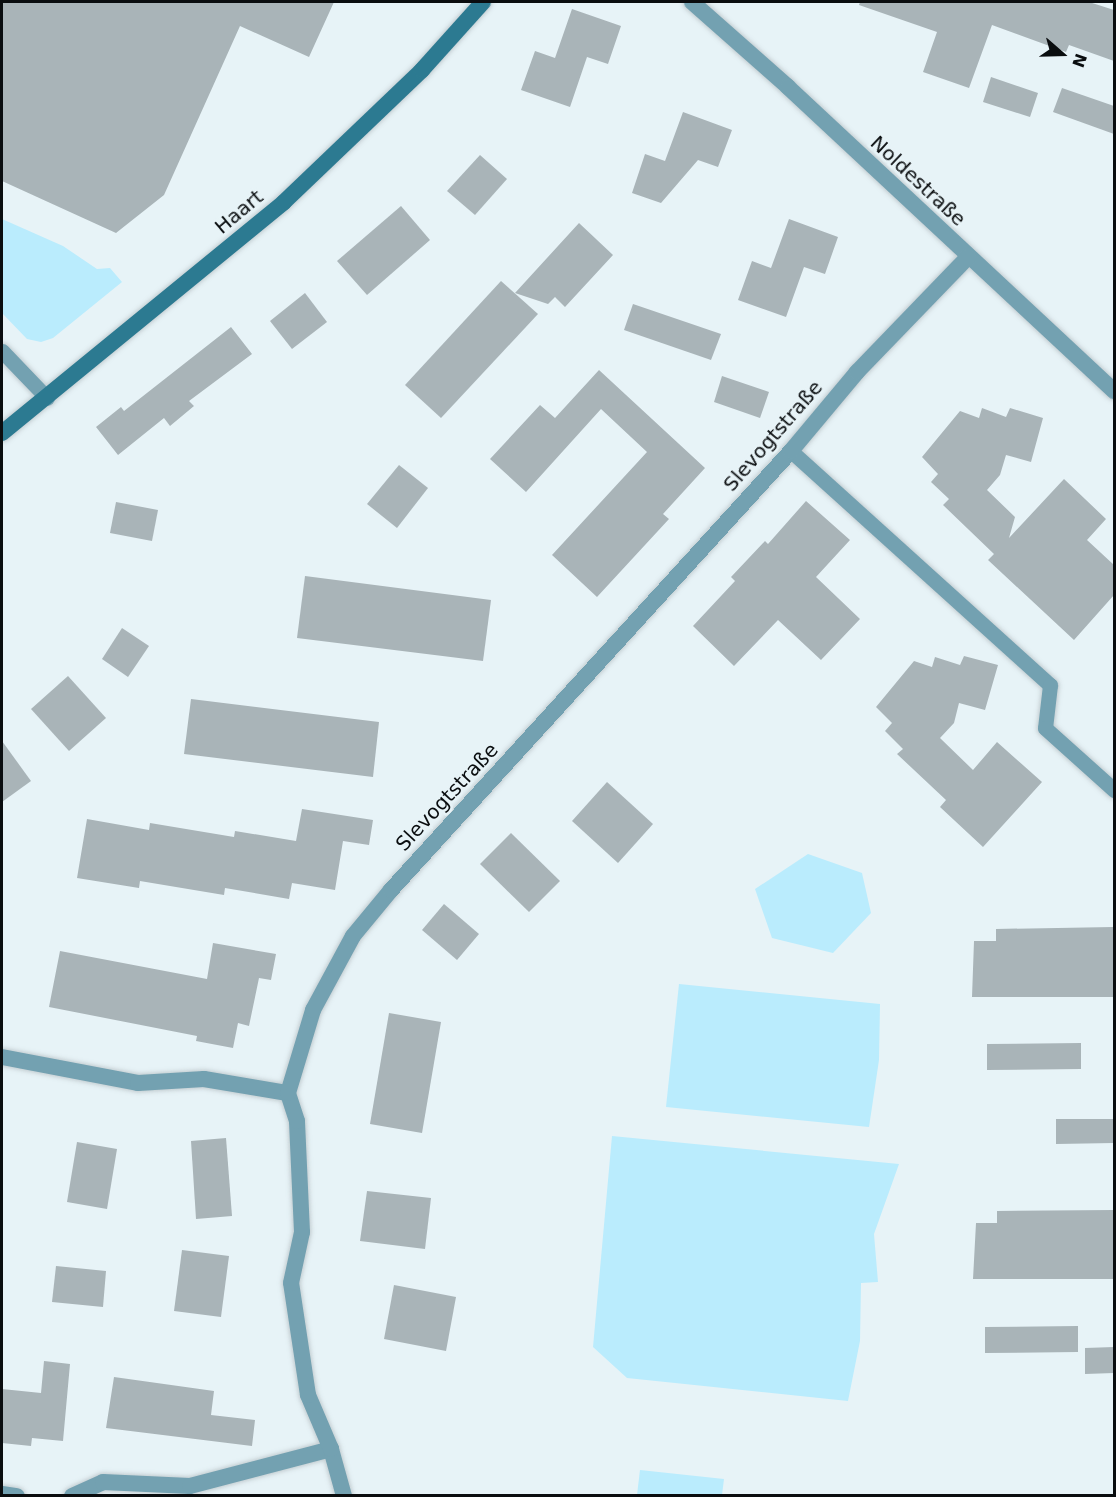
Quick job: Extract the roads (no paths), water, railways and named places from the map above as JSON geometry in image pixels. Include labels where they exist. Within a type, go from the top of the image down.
[{"type":"main road","name":"Haart","points":[[2,433],[284,202],[422,70],[483,2]]},
{"type":"street","name":"Noldestraße","points":[[692,2],[788,87],[1114,391]]},
{"type":"street","name":"Slevogtstraße","points":[[288,1092],[313,1010],[353,936],[391,890],[790,451],[857,372],[968,257]]},
{"type":"street","points":[[2,1057],[138,1083],[204,1079],[288,1092],[297,1121],[302,1232],[291,1283],[308,1395],[331,1449],[344,1496]]},
{"type":"street","points":[[72,1496],[103,1482],[190,1486],[331,1449]]},
{"type":"street","points":[[2,1494],[17,1496]]},
{"type":"lane","points":[[2,351],[47,398]]},
{"type":"lane","points":[[790,451],[1050,685],[1045,728],[1114,790]]}]
